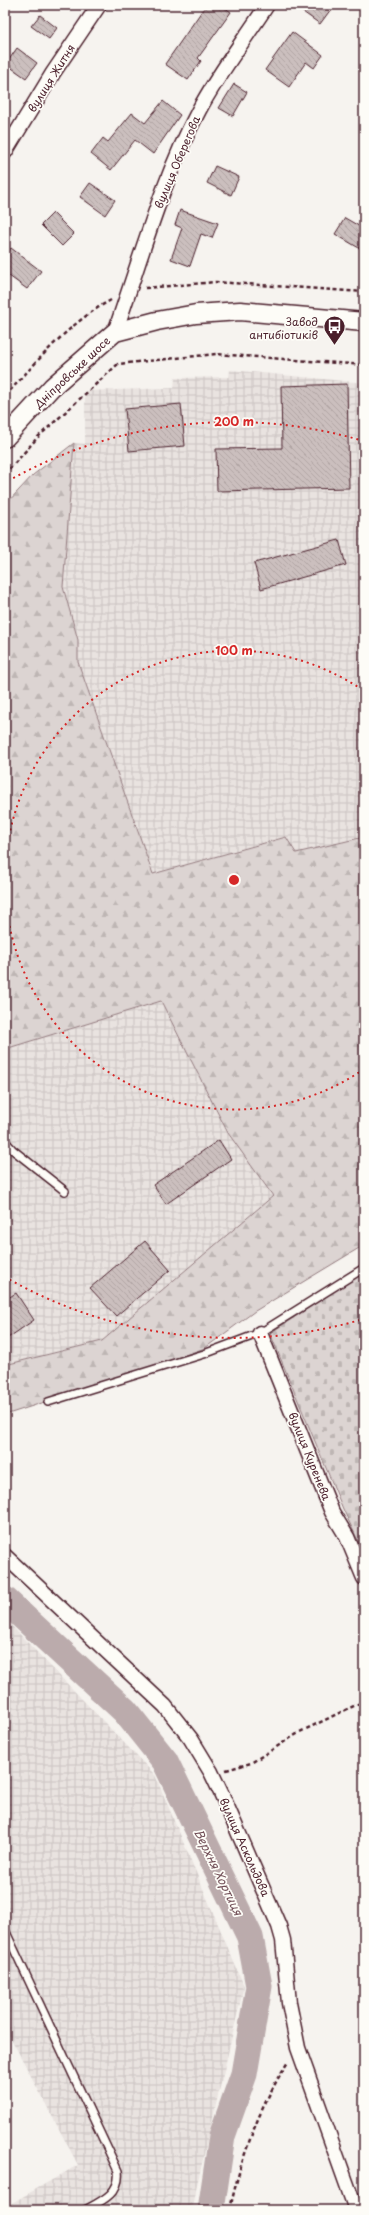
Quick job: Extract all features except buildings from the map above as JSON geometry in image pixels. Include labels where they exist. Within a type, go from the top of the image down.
[{"type":"street","name":"вулиця Житня","points":[[5,152],[53,73],[99,5]]},
{"type":"street","name":"вулиця Оберегова","points":[[115,332],[160,199],[180,149],[199,109],[267,5]]},
{"type":"street","name":"Дніпровське шосе","points":[[5,438],[52,387],[115,332],[157,321],[196,314],[240,311],[364,322]]},
{"type":"street","name":"вулиця Куренева","points":[[260,1333],[332,1512],[347,1537],[364,1578]]},
{"type":"street","name":"вулиця Аскольдова","points":[[5,1556],[165,1706],[191,1739],[211,1772],[279,1926],[283,1940],[289,2003],[298,2048],[356,2210]]},
{"type":"lane","points":[[5,1141],[13,1150],[65,1191]]},
{"type":"lane","points":[[48,1402],[204,1354],[260,1333],[364,1268]]},
{"type":"lane","points":[[5,1930],[118,2171],[118,2184],[108,2198],[85,2210]]},
{"type":"path","points":[[5,474],[38,437],[118,364],[216,354],[364,365]]},
{"type":"path","points":[[211,1772],[251,1763],[300,1732],[364,1701]]},
{"type":"path","points":[[230,2210],[240,2173],[256,2127],[276,2081],[298,2048]]},
{"type":"shaded area","points":[[230,370],[364,383],[364,837],[296,853],[285,837],[153,874],[78,662],[78,640],[63,587],[74,443],[85,444],[85,391],[174,388],[175,378],[229,377]]},
{"type":"shaded area","points":[[161,1001],[228,1133],[273,1196],[102,1341],[5,1365],[5,1049]]},
{"type":"shaded area","points":[[5,1619],[155,1775],[244,1986],[191,2210],[5,2210],[5,2207],[78,2165],[5,2027]]},
{"type":"green space","points":[[74,443],[63,587],[78,640],[78,662],[153,874],[286,837],[296,853],[364,837],[364,1245],[255,1311],[205,1348],[5,1415],[5,1365],[102,1341],[273,1196],[228,1133],[161,1001],[5,1049],[5,505],[33,475]]},
{"type":"green space","points":[[364,1272],[364,1553],[343,1509],[270,1333]]},
{"type":"waterway","name":"Верхня Хортиця","points":[[5,1600],[125,1711],[165,1761],[250,1937],[259,1986],[244,2074],[222,2136],[211,2210]]},
{"type":"place","name":"Завод антибіотиків","points":[[334,346]]}]
